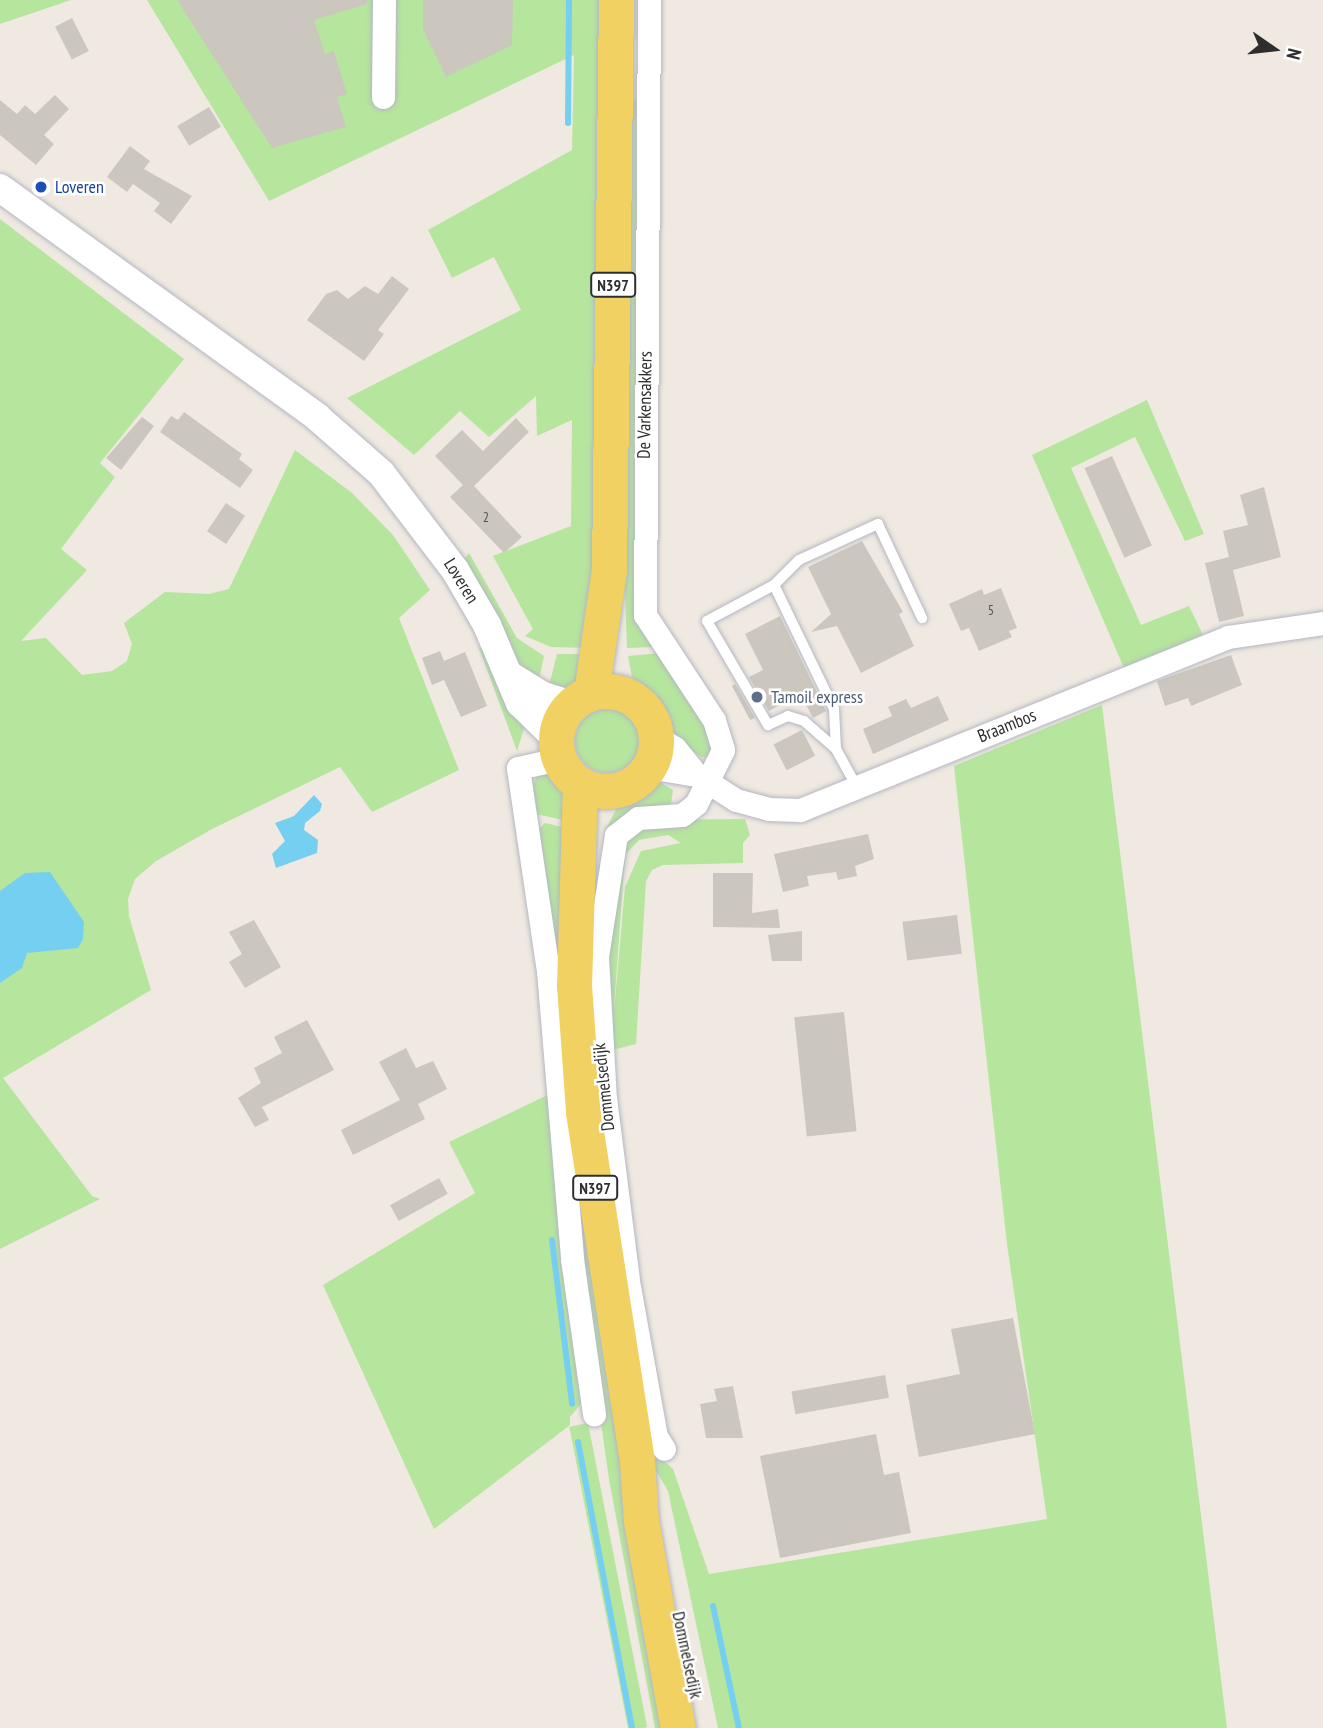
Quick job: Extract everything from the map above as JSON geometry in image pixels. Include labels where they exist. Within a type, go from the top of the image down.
[{"type":"main road","name":"N397","points":[[577,768],[596,698],[609,570],[616,0]]},
{"type":"main road","points":[[577,768],[638,779],[652,752],[645,711],[596,698]]},
{"type":"main road","name":"Dommelsedijk","points":[[577,768],[578,912],[574,985],[583,1112],[651,1455],[659,1518],[702,1728]]},
{"type":"main road","name":"Dommelsedijk","points":[[651,1455],[641,1521],[678,1728]]},
{"type":"street","points":[[383,97],[384,0]]},
{"type":"street","name":"De Varkensakkers","points":[[649,0],[645,615],[722,739],[722,755],[703,779]]},
{"type":"street","name":"Loveren","points":[[0,188],[317,417],[381,473],[455,570],[510,676],[524,710],[577,768]]},
{"type":"street","name":"Braambos","points":[[652,752],[747,804],[779,810],[810,808],[1228,637],[1323,623]]},
{"type":"street","points":[[510,676],[541,695],[596,698]]},
{"type":"street","name":"Braambos","points":[[652,752],[675,748],[703,779]]},
{"type":"street","points":[[577,768],[518,768],[548,971],[572,1259],[594,1415]]},
{"type":"street","name":"Dommelsedijk","points":[[651,1455],[656,1436],[628,1281],[602,1074],[597,957],[616,835],[638,818],[682,815],[696,804],[703,779]]},
{"type":"lane","points":[[858,789],[836,749],[804,721],[788,716],[768,725],[707,621],[774,585],[799,560],[878,524],[922,618]]},
{"type":"lane","points":[[774,585],[834,709],[836,749]]},
{"type":"green space","points":[[0,0],[71,0],[0,24]]},
{"type":"green space","points":[[147,0],[375,0],[375,105],[393,105],[395,0],[605,0],[594,648],[551,647],[525,636],[533,629],[493,556],[571,526],[572,420],[537,436],[536,396],[489,437],[460,411],[414,455],[347,398],[521,310],[494,257],[452,278],[428,230],[572,150],[574,55],[269,201]]},
{"type":"green space","points":[[626,100],[646,101],[654,647],[627,648],[622,506]]},
{"type":"green space","points":[[0,219],[184,359],[100,463],[115,477],[61,549],[87,570],[21,641],[46,638],[82,675],[112,671],[127,661],[132,644],[124,623],[165,592],[209,594],[229,589],[295,450],[352,493],[393,535],[430,590],[399,618],[459,770],[372,812],[340,767],[212,829],[156,861],[135,879],[128,899],[129,916],[151,990],[3,1078],[92,1196],[100,1199],[0,1249]]},
{"type":"green space","points":[[1147,400],[1204,534],[1185,541],[1135,437],[1071,468],[1141,625],[1189,606],[1203,635],[1124,668],[1032,455]]},
{"type":"green space","points":[[469,553],[517,638],[544,656],[538,685],[522,669],[463,561]]},
{"type":"green space","points":[[479,648],[486,648],[526,722],[517,751]]},
{"type":"green space","points":[[661,653],[716,732],[710,758],[701,757],[672,737],[632,677],[628,656]]},
{"type":"green space","points":[[557,654],[593,654],[574,689],[548,690]]},
{"type":"green space","points":[[1102,705],[1227,1728],[718,1728],[668,1491],[652,1464],[640,1411],[590,1061],[587,958],[605,836],[611,838],[594,957],[597,1072],[637,1366],[655,1453],[673,1469],[709,1574],[1047,1519],[1007,1244],[954,766]]},
{"type":"green space","points":[[607,709],[630,718],[639,741],[630,764],[607,773],[584,764],[575,741],[584,718]]},
{"type":"green space","points":[[544,773],[557,775],[564,782],[572,822],[536,814],[531,789],[537,776]]},
{"type":"green space","points":[[658,781],[673,790],[671,804],[615,831],[606,829],[621,800]]},
{"type":"green space","points":[[745,819],[750,835],[743,843],[743,863],[663,865],[652,870],[646,881],[636,1044],[612,1050],[603,985],[618,846],[643,820]],"holes":[[[668,835],[681,843],[641,851],[625,887],[613,1023],[625,855],[639,840]]]},
{"type":"green space","points":[[545,823],[572,829],[671,1728],[655,1728],[609,1479],[578,1259],[537,830]]},
{"type":"green space","points":[[552,1093],[584,1400],[570,1417],[570,1425],[434,1529],[323,1285],[475,1193],[449,1142]]},
{"type":"green space","points":[[588,1423],[647,1727],[628,1728],[569,1427]]},
{"type":"water","points":[[314,795],[322,804],[320,811],[305,823],[304,830],[318,840],[317,853],[276,868],[272,854],[285,841],[275,823],[294,816]]},
{"type":"water","points":[[50,872],[84,922],[83,939],[78,948],[27,953],[22,968],[0,983],[0,891],[25,873]]},
{"type":"building","points":[[177,0],[367,0],[367,4],[314,20],[325,54],[334,51],[347,94],[337,97],[346,127],[272,148]]},
{"type":"building","points":[[423,0],[513,0],[512,45],[446,77],[423,29]]},
{"type":"building","points":[[72,18],[89,51],[72,60],[55,27]]},
{"type":"building","points":[[55,95],[69,109],[44,135],[54,144],[36,165],[0,135],[0,100],[17,114],[25,105],[35,114]]},
{"type":"building","points":[[209,107],[221,127],[189,146],[177,126]]},
{"type":"building","points":[[130,146],[150,161],[144,169],[192,196],[171,224],[154,211],[160,203],[133,184],[127,192],[107,177]]},
{"type":"building","points":[[392,276],[409,289],[378,330],[384,334],[364,361],[307,320],[326,294],[337,290],[348,299],[365,286],[378,294]]},
{"type":"building","points":[[184,412],[242,454],[239,459],[253,470],[240,488],[160,432],[171,416],[178,420]]},
{"type":"building","points":[[142,417],[154,426],[121,470],[106,458]]},
{"type":"building","points":[[516,418],[529,432],[474,486],[522,537],[504,553],[450,497],[463,485],[435,456],[462,430],[483,451]]},
{"type":"building","points":[[1112,456],[1152,546],[1124,558],[1085,468]]},
{"type":"building","points":[[1264,487],[1281,557],[1233,570],[1244,616],[1219,622],[1205,563],[1229,557],[1223,531],[1248,525],[1240,495]]},
{"type":"building","points":[[226,503],[245,516],[226,544],[207,531]]},
{"type":"building","points":[[862,541],[903,612],[899,614],[914,646],[861,673],[837,626],[811,632],[831,614],[808,567]]},
{"type":"building","points":[[1001,588],[1017,628],[1009,631],[1012,637],[979,651],[969,628],[961,631],[949,604],[982,589],[984,595]]},
{"type":"building","points":[[780,616],[826,711],[813,718],[804,701],[789,700],[769,711],[749,677],[763,670],[745,634]]},
{"type":"building","points":[[440,651],[444,661],[465,652],[487,706],[461,717],[444,680],[432,685],[422,658]]},
{"type":"building","points":[[1231,655],[1242,685],[1191,706],[1188,698],[1165,706],[1157,681]]},
{"type":"building","points":[[735,684],[755,718],[750,720],[732,686]]},
{"type":"building","points":[[938,696],[949,720],[873,754],[863,729],[892,716],[888,707],[906,699],[911,708]]},
{"type":"building","points":[[802,730],[815,756],[787,770],[773,745]]},
{"type":"building","points":[[868,834],[874,859],[855,866],[857,876],[838,880],[836,872],[807,876],[809,886],[783,892],[774,854]]},
{"type":"building","points":[[713,873],[753,873],[752,913],[778,909],[780,928],[713,927]]},
{"type":"building","points":[[957,915],[962,954],[907,960],[902,922]]},
{"type":"building","points":[[254,920],[281,967],[245,988],[229,962],[242,954],[229,932]]},
{"type":"building","points":[[802,931],[802,961],[772,961],[768,935]]},
{"type":"building","points":[[844,1012],[857,1131],[807,1137],[794,1017]]},
{"type":"building","points":[[307,1020],[334,1070],[262,1107],[269,1120],[255,1127],[238,1098],[261,1083],[254,1068],[282,1053],[274,1037]]},
{"type":"building","points":[[406,1048],[416,1068],[433,1061],[447,1089],[418,1104],[425,1119],[353,1155],[341,1130],[400,1100],[379,1062]]},
{"type":"building","points":[[439,1178],[448,1194],[399,1221],[390,1205]]},
{"type":"building","points":[[1013,1318],[1035,1434],[919,1457],[906,1385],[960,1374],[951,1329]]},
{"type":"building","points":[[885,1375],[889,1398],[795,1414],[791,1391]]},
{"type":"building","points":[[733,1386],[743,1438],[706,1438],[700,1404],[717,1401],[714,1389]]},
{"type":"building","points":[[876,1434],[884,1475],[899,1472],[911,1533],[780,1558],[760,1456]]},
{"type":"waterway","points":[[568,123],[569,0]]},
{"type":"waterway","points":[[552,1240],[572,1404]]},
{"type":"waterway","points":[[578,1442],[632,1728]]},
{"type":"waterway","points":[[713,1606],[739,1728]]},
{"type":"place","name":"Loveren","points":[[41,187]]},
{"type":"place","name":"Tamoil express","points":[[757,697]]}]
